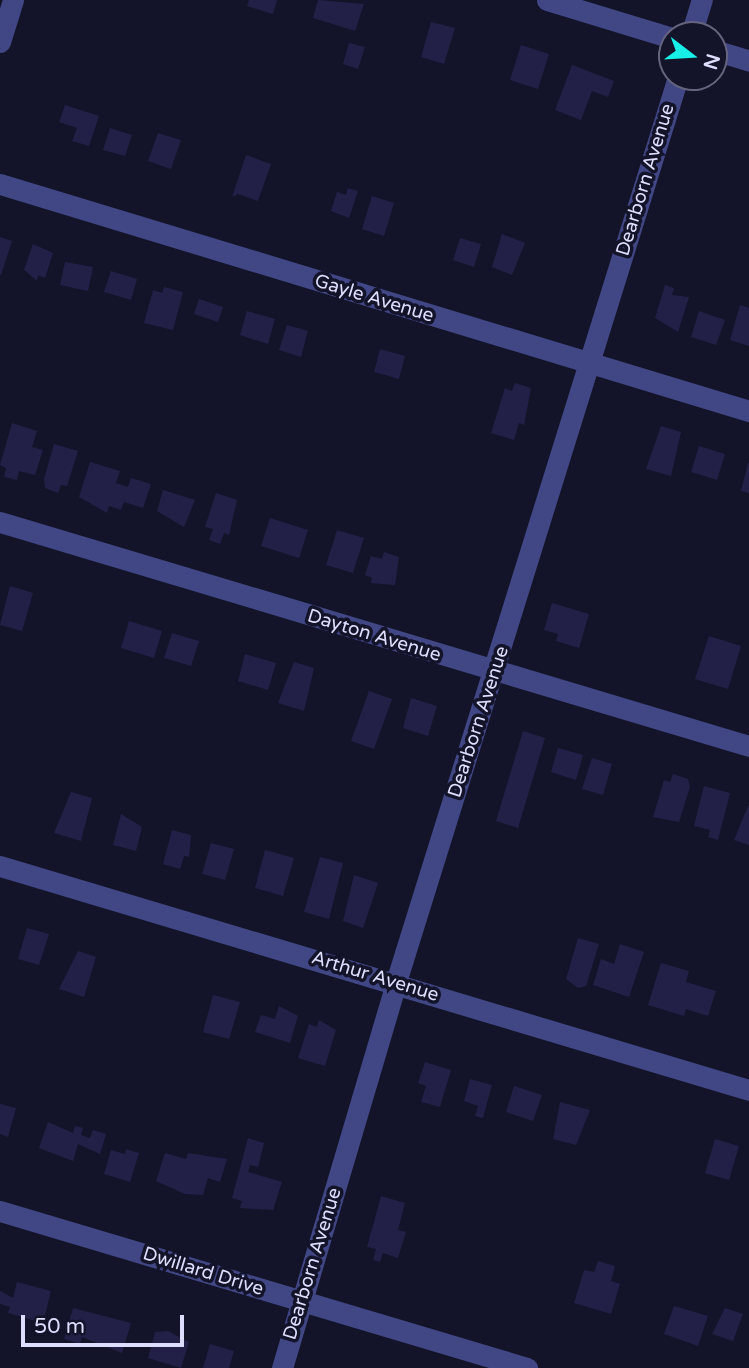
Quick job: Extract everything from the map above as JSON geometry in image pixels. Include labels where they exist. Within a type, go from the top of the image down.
[{"type":"street","points":[[0,42],[13,0]]},
{"type":"street","points":[[547,0],[658,34]]},
{"type":"street","points":[[695,21],[702,0]]},
{"type":"street","points":[[728,54],[749,61]]},
{"type":"street","name":"Dearborn Avenue","points":[[282,1368],[396,982],[495,673],[674,91]]},
{"type":"street","name":"Gayle Avenue","points":[[0,184],[589,366],[749,411]]},
{"type":"street","name":"Dayton Avenue","points":[[0,522],[495,673],[749,746]]},
{"type":"street","name":"Arthur Avenue","points":[[0,866],[396,982],[749,1090]]},
{"type":"street","name":"Dwillard Drive","points":[[0,1211],[527,1368]]},
{"type":"building","points":[[249,0],[277,0],[273,14],[247,6]]},
{"type":"building","points":[[318,0],[364,4],[355,31],[313,18]]},
{"type":"building","points":[[431,22],[455,28],[444,64],[421,57]]},
{"type":"building","points":[[349,43],[365,47],[358,69],[343,64]]},
{"type":"building","points":[[521,45],[549,54],[538,89],[510,80]]},
{"type":"building","points":[[572,65],[614,81],[608,97],[592,91],[581,120],[555,110]]},
{"type":"building","points":[[65,105],[99,116],[89,146],[72,141],[77,128],[59,122]]},
{"type":"building","points":[[110,128],[132,135],[125,156],[103,150]]},
{"type":"building","points":[[158,133],[181,140],[171,169],[148,161]]},
{"type":"building","points":[[246,155],[271,164],[258,201],[238,194],[232,197]]},
{"type":"building","points":[[348,188],[358,191],[349,218],[331,211],[337,192],[346,195]]},
{"type":"building","points":[[372,196],[394,203],[384,236],[362,229]]},
{"type":"building","points":[[502,234],[525,243],[512,275],[492,267]]},
{"type":"building","points":[[0,237],[12,241],[1,275],[0,275]]},
{"type":"building","points":[[460,238],[481,244],[474,267],[453,260]]},
{"type":"building","points":[[33,244],[53,253],[45,278],[38,275],[37,281],[24,270]]},
{"type":"building","points":[[65,262],[93,267],[88,291],[60,285]]},
{"type":"building","points":[[111,271],[137,279],[131,300],[104,292]]},
{"type":"building","points":[[665,285],[674,288],[672,295],[689,297],[678,332],[655,318]]},
{"type":"building","points":[[164,287],[183,292],[173,330],[144,323],[153,290],[162,293]]},
{"type":"building","points":[[199,299],[223,307],[218,322],[194,314]]},
{"type":"building","points":[[740,305],[749,308],[749,346],[730,340]]},
{"type":"building","points":[[247,311],[275,319],[268,344],[240,335]]},
{"type":"building","points":[[699,311],[725,320],[716,345],[691,337]]},
{"type":"building","points":[[287,325],[308,331],[301,357],[279,350]]},
{"type":"building","points":[[380,349],[405,356],[399,379],[374,372]]},
{"type":"building","points":[[515,383],[531,388],[524,425],[519,423],[514,440],[491,433],[505,388],[512,391]]},
{"type":"building","points":[[12,423],[37,431],[32,447],[43,450],[35,475],[19,471],[17,480],[4,477],[6,468],[0,465]]},
{"type":"building","points":[[661,426],[681,432],[671,476],[646,469]]},
{"type":"building","points":[[54,444],[78,451],[67,486],[61,485],[58,493],[45,488],[44,479]]},
{"type":"building","points":[[699,446],[725,454],[717,480],[691,472]]},
{"type":"building","points":[[90,462],[120,471],[116,483],[128,487],[131,478],[151,484],[143,508],[124,502],[121,510],[109,506],[107,513],[79,497]]},
{"type":"building","points":[[749,463],[749,493],[741,491]]},
{"type":"building","points":[[163,490],[195,500],[184,527],[157,511]]},
{"type":"building","points":[[216,493],[237,500],[229,535],[224,533],[220,544],[209,540],[213,529],[205,527]]},
{"type":"building","points":[[270,518],[308,530],[299,558],[261,546]]},
{"type":"building","points":[[337,530],[364,538],[353,573],[326,565]]},
{"type":"building","points":[[384,552],[399,557],[395,585],[371,583],[372,578],[365,575],[371,556],[382,559]]},
{"type":"building","points":[[10,586],[33,593],[22,631],[0,625]]},
{"type":"building","points":[[552,603],[589,614],[579,648],[556,641],[558,634],[544,630]]},
{"type":"building","points":[[129,621],[162,631],[154,658],[121,648]]},
{"type":"building","points":[[172,633],[199,641],[191,666],[164,658]]},
{"type":"building","points":[[709,636],[741,646],[728,689],[695,679]]},
{"type":"building","points":[[245,654],[276,663],[268,690],[238,681]]},
{"type":"building","points":[[294,662],[314,668],[304,711],[278,703]]},
{"type":"building","points":[[369,691],[392,699],[374,749],[351,741]]},
{"type":"building","points":[[411,698],[437,706],[428,736],[403,728]]},
{"type":"building","points":[[523,731],[545,738],[518,828],[496,821]]},
{"type":"building","points":[[558,748],[583,755],[576,780],[551,772]]},
{"type":"building","points":[[592,758],[612,764],[603,795],[582,789]]},
{"type":"building","points":[[673,774],[688,779],[690,787],[679,822],[653,817],[664,780],[670,782]]},
{"type":"building","points":[[704,786],[730,793],[718,840],[708,837],[710,830],[694,826]]},
{"type":"building","points":[[71,792],[92,798],[81,841],[54,833]]},
{"type":"building","points":[[749,806],[749,845],[734,840]]},
{"type":"building","points":[[121,814],[142,827],[136,851],[113,845]]},
{"type":"building","points":[[172,830],[191,835],[189,857],[184,856],[180,869],[163,864]]},
{"type":"building","points":[[211,843],[234,849],[225,880],[202,874]]},
{"type":"building","points":[[265,850],[294,858],[283,896],[255,888]]},
{"type":"building","points":[[320,857],[343,863],[329,919],[304,912]]},
{"type":"building","points":[[354,875],[378,883],[363,928],[343,921]]},
{"type":"building","points":[[27,928],[49,934],[39,965],[18,959]]},
{"type":"building","points":[[578,938],[599,944],[586,986],[578,988],[566,979]]},
{"type":"building","points":[[620,944],[644,952],[629,997],[593,985],[601,959],[614,964]]},
{"type":"building","points":[[78,951],[96,957],[84,997],[59,989]]},
{"type":"building","points":[[661,963],[689,971],[686,982],[716,991],[708,1016],[686,1009],[684,1016],[648,1005]]},
{"type":"building","points":[[213,995],[240,1002],[229,1039],[203,1032]]},
{"type":"building","points":[[279,1006],[298,1016],[290,1043],[255,1032],[261,1015],[275,1019]]},
{"type":"building","points":[[319,1020],[336,1030],[325,1066],[298,1058],[309,1024],[317,1027]]},
{"type":"building","points":[[425,1062],[451,1070],[440,1107],[421,1102],[426,1086],[418,1083]]},
{"type":"building","points":[[470,1079],[492,1085],[483,1118],[475,1116],[478,1106],[464,1101]]},
{"type":"building","points":[[514,1086],[542,1095],[533,1121],[506,1112]]},
{"type":"building","points":[[560,1102],[590,1110],[576,1145],[553,1139]]},
{"type":"building","points":[[0,1104],[16,1108],[8,1137],[0,1134]]},
{"type":"building","points":[[48,1122],[73,1133],[75,1126],[83,1128],[81,1135],[90,1138],[93,1130],[106,1134],[100,1154],[78,1144],[73,1161],[39,1148]]},
{"type":"building","points":[[248,1138],[264,1143],[258,1167],[250,1165],[248,1172],[282,1182],[273,1210],[240,1208],[242,1201],[232,1198]]},
{"type":"building","points":[[715,1139],[739,1146],[729,1180],[705,1173]]},
{"type":"building","points":[[126,1149],[139,1153],[130,1182],[104,1174],[111,1150],[125,1154]]},
{"type":"building","points":[[165,1153],[186,1159],[188,1153],[227,1159],[220,1182],[208,1178],[203,1195],[185,1194],[156,1181]]},
{"type":"building","points":[[381,1196],[405,1203],[398,1230],[406,1232],[398,1258],[383,1253],[380,1262],[373,1260],[376,1249],[367,1247]]},
{"type":"building","points":[[598,1261],[615,1266],[611,1281],[620,1284],[611,1314],[574,1303],[584,1270],[594,1272]]},
{"type":"building","points":[[17,1282],[51,1291],[43,1323],[8,1313],[10,1307],[0,1304],[0,1291],[13,1298]]},
{"type":"building","points":[[674,1306],[708,1316],[698,1346],[664,1334]]},
{"type":"building","points":[[73,1308],[131,1323],[122,1353],[82,1337],[80,1344],[64,1339]]},
{"type":"building","points":[[725,1308],[743,1314],[733,1341],[712,1334]]},
{"type":"building","points":[[168,1331],[189,1342],[181,1368],[148,1358],[155,1332]]},
{"type":"building","points":[[210,1344],[234,1351],[229,1368],[203,1368]]}]
